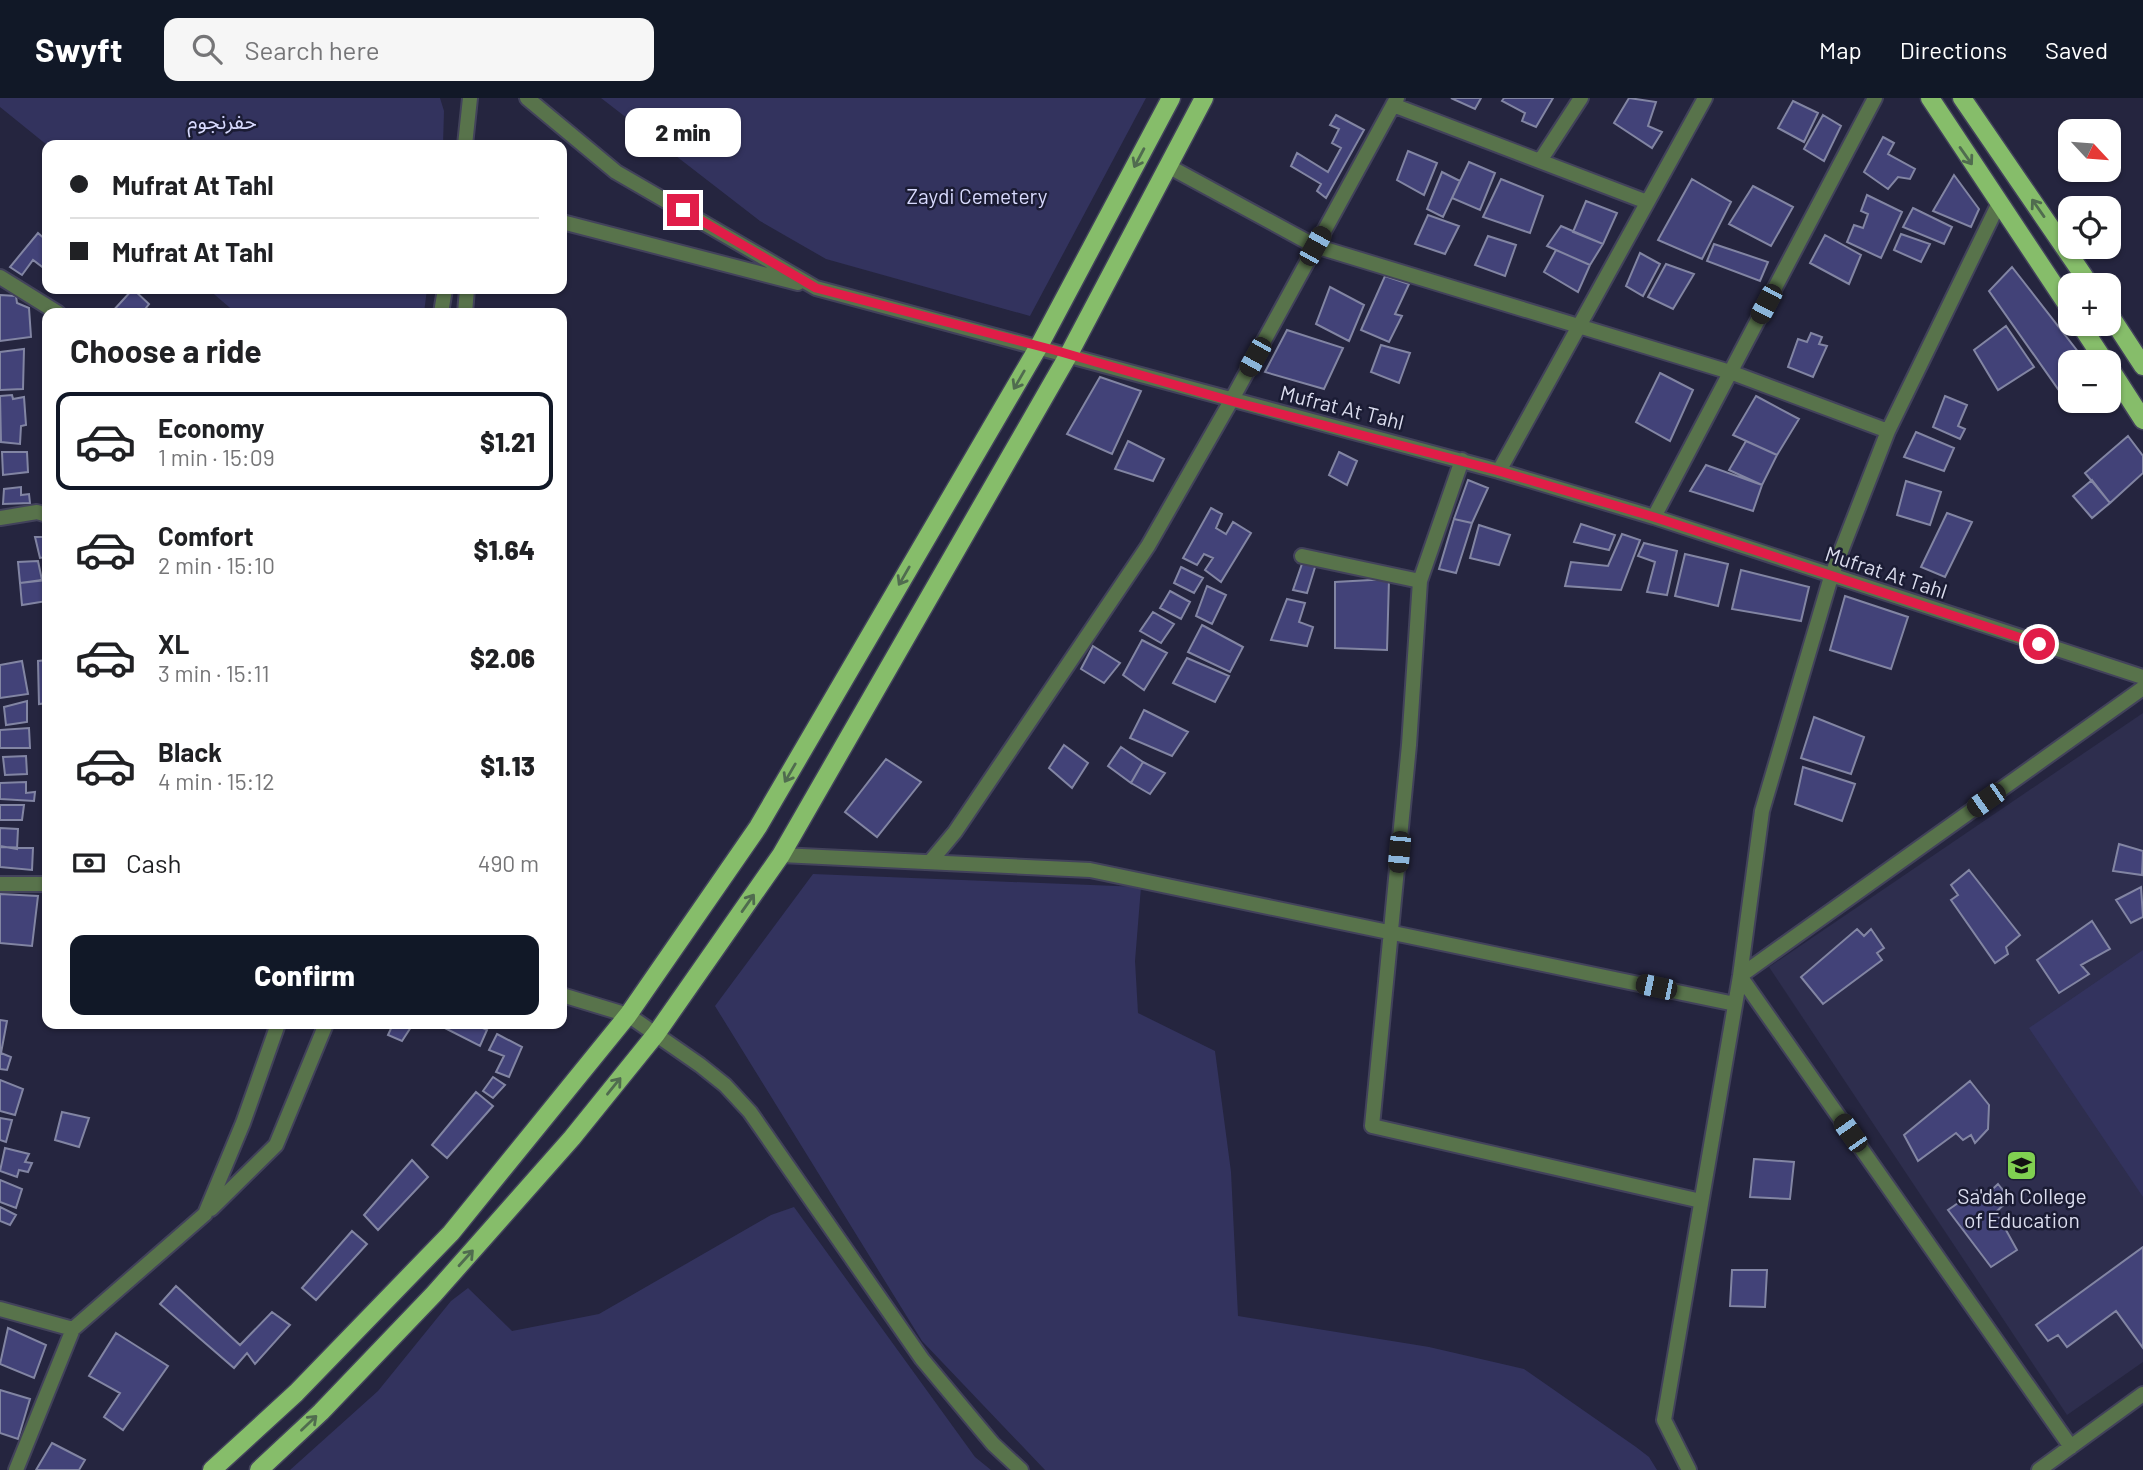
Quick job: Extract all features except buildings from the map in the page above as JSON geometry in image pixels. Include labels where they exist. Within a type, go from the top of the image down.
[{"type":"main road","points":[[212,1470],[296,1393],[451,1233],[628,1015],[758,827],[1039,346],[1171,98]]},
{"type":"main road","points":[[259,1470],[321,1412],[434,1294],[572,1138],[656,1034],[782,855],[1069,354],[1204,98]]},
{"type":"main road","points":[[1930,98],[2058,291]]},
{"type":"main road","points":[[1962,98],[2082,273]]},
{"type":"main road","points":[[2121,332],[2143,366]]},
{"type":"main road","points":[[2121,386],[2143,420]]},
{"type":"street","points":[[466,140],[470,98]]},
{"type":"street","name":"Mufrat At Tahl","points":[[527,98],[617,172],[816,288],[1499,471],[1654,517],[2143,677]]},
{"type":"street","points":[[1541,162],[1581,98]]},
{"type":"street","points":[[1499,471],[1705,98]]},
{"type":"street","points":[[1654,517],[1875,98]]},
{"type":"street","points":[[930,862],[955,832],[1148,547],[1395,102],[1647,202]]},
{"type":"street","points":[[1168,166],[1315,246],[1730,372],[1888,431]]},
{"type":"street","points":[[1689,1470],[1664,1420],[1740,976],[1762,811],[1831,577],[1888,431],[1999,203]]},
{"type":"street","points":[[567,223],[816,288]]},
{"type":"street","points":[[0,277],[50,308]]},
{"type":"street","points":[[1461,460],[1420,581],[1409,745],[1372,1126],[1701,1200]]},
{"type":"street","points":[[0,518],[42,514]]},
{"type":"street","points":[[1302,556],[1420,581]]},
{"type":"street","points":[[1740,976],[2143,688]]},
{"type":"street","points":[[782,855],[1090,870],[1735,1004]]},
{"type":"street","points":[[0,884],[42,884]]},
{"type":"street","points":[[1740,976],[2071,1447]]},
{"type":"street","points":[[567,997],[628,1015],[725,1085],[750,1112],[922,1359],[993,1444],[1021,1470]]},
{"type":"street","points":[[205,1214],[243,1123],[276,1029]]},
{"type":"street","points":[[16,1470],[73,1329],[205,1214],[276,1145],[324,1029]]},
{"type":"street","points":[[0,1309],[73,1329]]},
{"type":"street","points":[[2039,1470],[2143,1394]]},
{"type":"shaded area","name":"Sa'dah College of Education","points":[[2143,713],[2143,1362],[2067,1415],[1769,967]]},
{"type":"green space","name":"حفرنجوم","points":[[0,98],[440,98],[444,111],[443,140],[42,141],[0,107]]},
{"type":"green space","name":"Zaydi Cemetery","points":[[601,98],[1146,98],[1030,316],[826,259],[760,221]]},
{"type":"green space","points":[[214,294],[426,294],[425,308],[230,308]]},
{"type":"green space","points":[[813,874],[1141,887],[1135,961],[1138,1013],[1215,1051],[1231,1172],[1238,1316],[1429,1347],[1524,1369],[1636,1447],[1649,1457],[1657,1470],[1045,1470],[922,1341],[715,1006]]},
{"type":"green space","points":[[2143,950],[2143,1197],[2029,1028]]},
{"type":"green space","points":[[794,1207],[975,1457],[991,1470],[290,1470],[378,1391],[451,1301],[468,1288],[512,1331],[599,1314],[771,1215]]},
{"type":"place","name":"Sa'dah College of Education","points":[[2022,1165]]},
{"type":"route","points":[[683,210],[816,288],[1499,471],[1654,517],[2039,644]]}]
